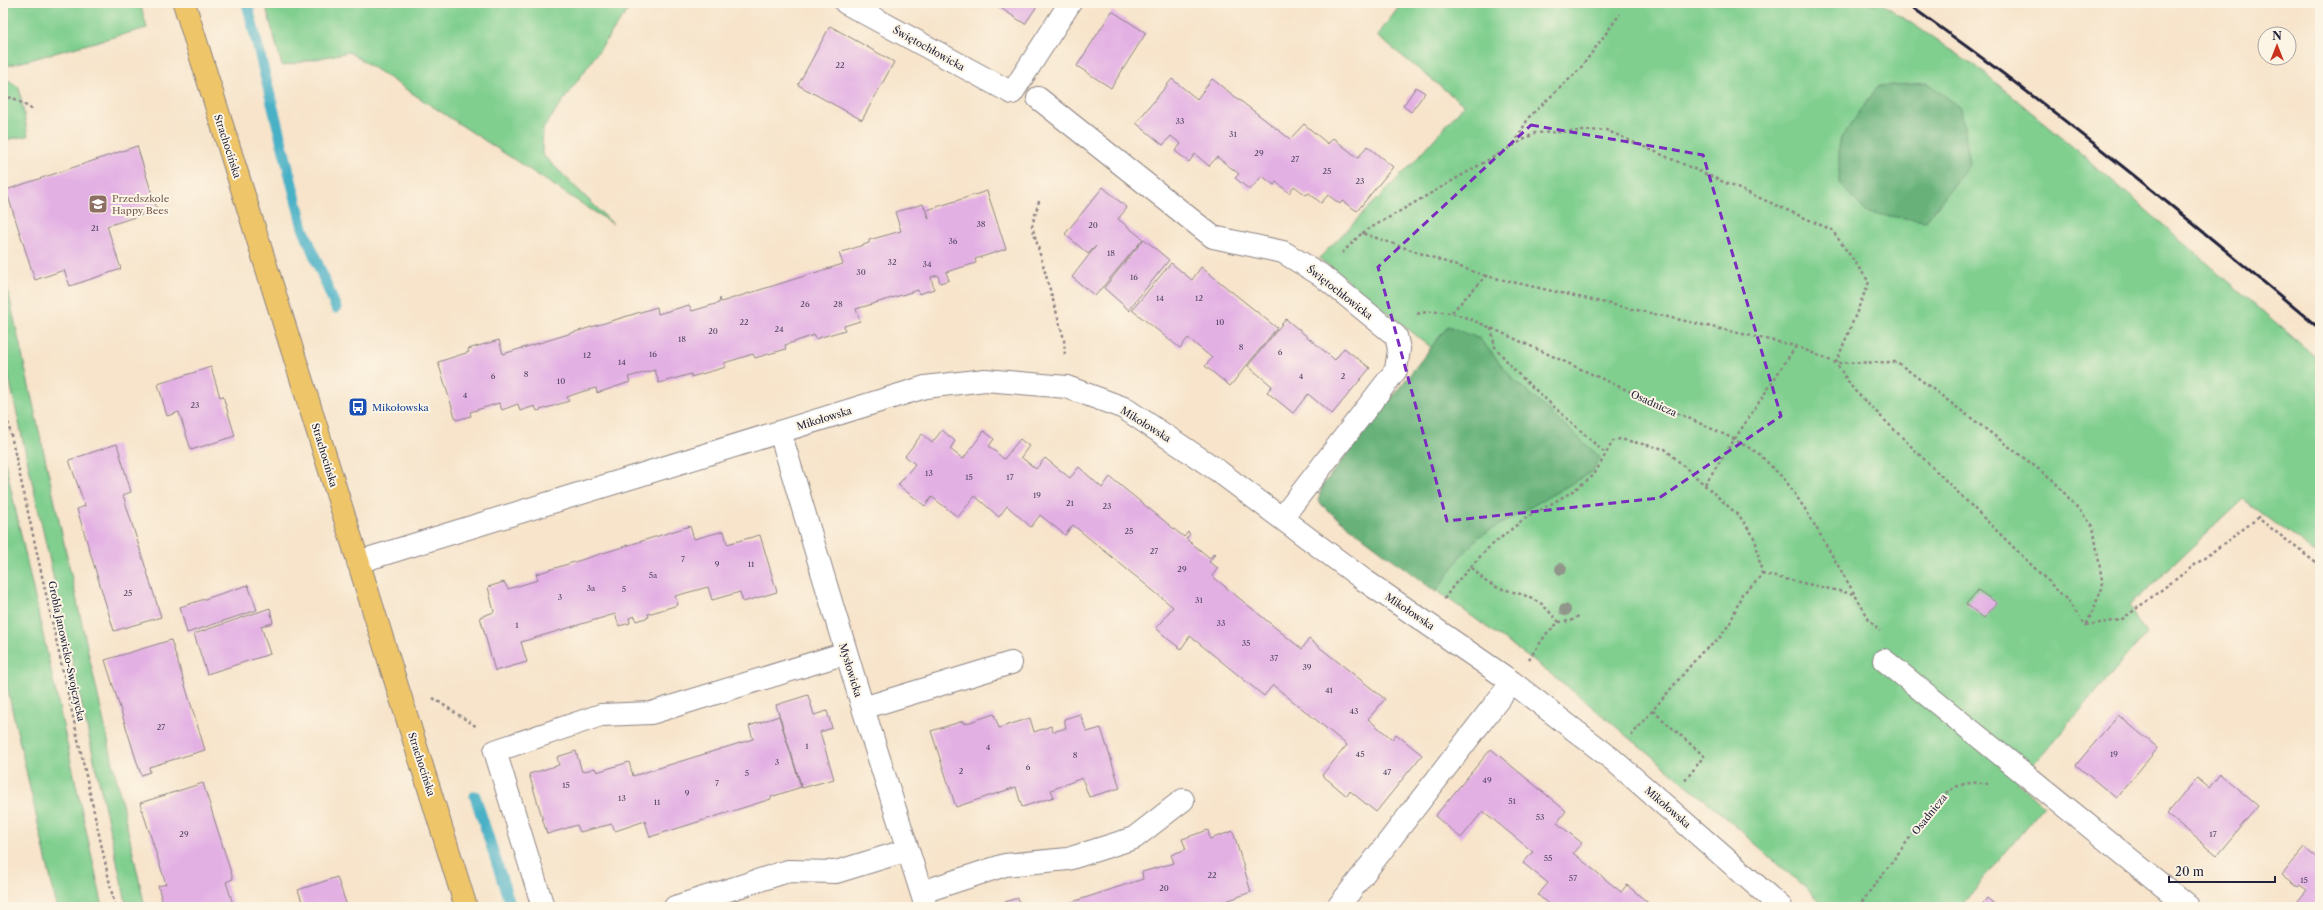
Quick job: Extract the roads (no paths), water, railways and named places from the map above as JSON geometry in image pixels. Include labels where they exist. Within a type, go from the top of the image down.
[{"type":"main road","name":"Strachocińska","points":[[184,3],[466,907]]},
{"type":"street","name":"Świętochłowicka","points":[[846,3],[1012,93],[1070,3]]},
{"type":"street","name":"Świętochłowicka","points":[[1038,98],[1213,237],[1283,252],[1321,275],[1396,336],[1399,350],[1396,370],[1282,518]]},
{"type":"street","name":"Mikołowska","points":[[358,562],[925,387],[985,380],[1067,387],[1124,408],[1217,470],[1364,580],[1512,682],[1612,759],[1781,907]]},
{"type":"street","name":"Mysłowicka","points":[[780,432],[846,653],[924,899]]},
{"type":"street","points":[[543,907],[495,751],[601,715],[651,713],[846,653]]},
{"type":"street","points":[[1884,660],[2189,907]]},
{"type":"street","points":[[863,708],[1011,663]]},
{"type":"street","points":[[1338,907],[1512,682]]},
{"type":"street","points":[[924,899],[1005,864],[1068,859],[1134,838],[1183,800]]},
{"type":"street","points":[[676,907],[788,871],[836,872],[908,850]]},
{"type":"waterway","points":[[247,3],[303,228],[336,308]]},
{"type":"waterway","points":[[475,796],[511,907]]},
{"type":"railway","points":[[1906,3],[1960,41],[2065,121],[2168,203],[2320,329]]},
{"type":"place","name":"Przedszkole Happy Bees","points":[[98,204]]},
{"type":"place","name":"Mikołowska","points":[[358,407]]}]
